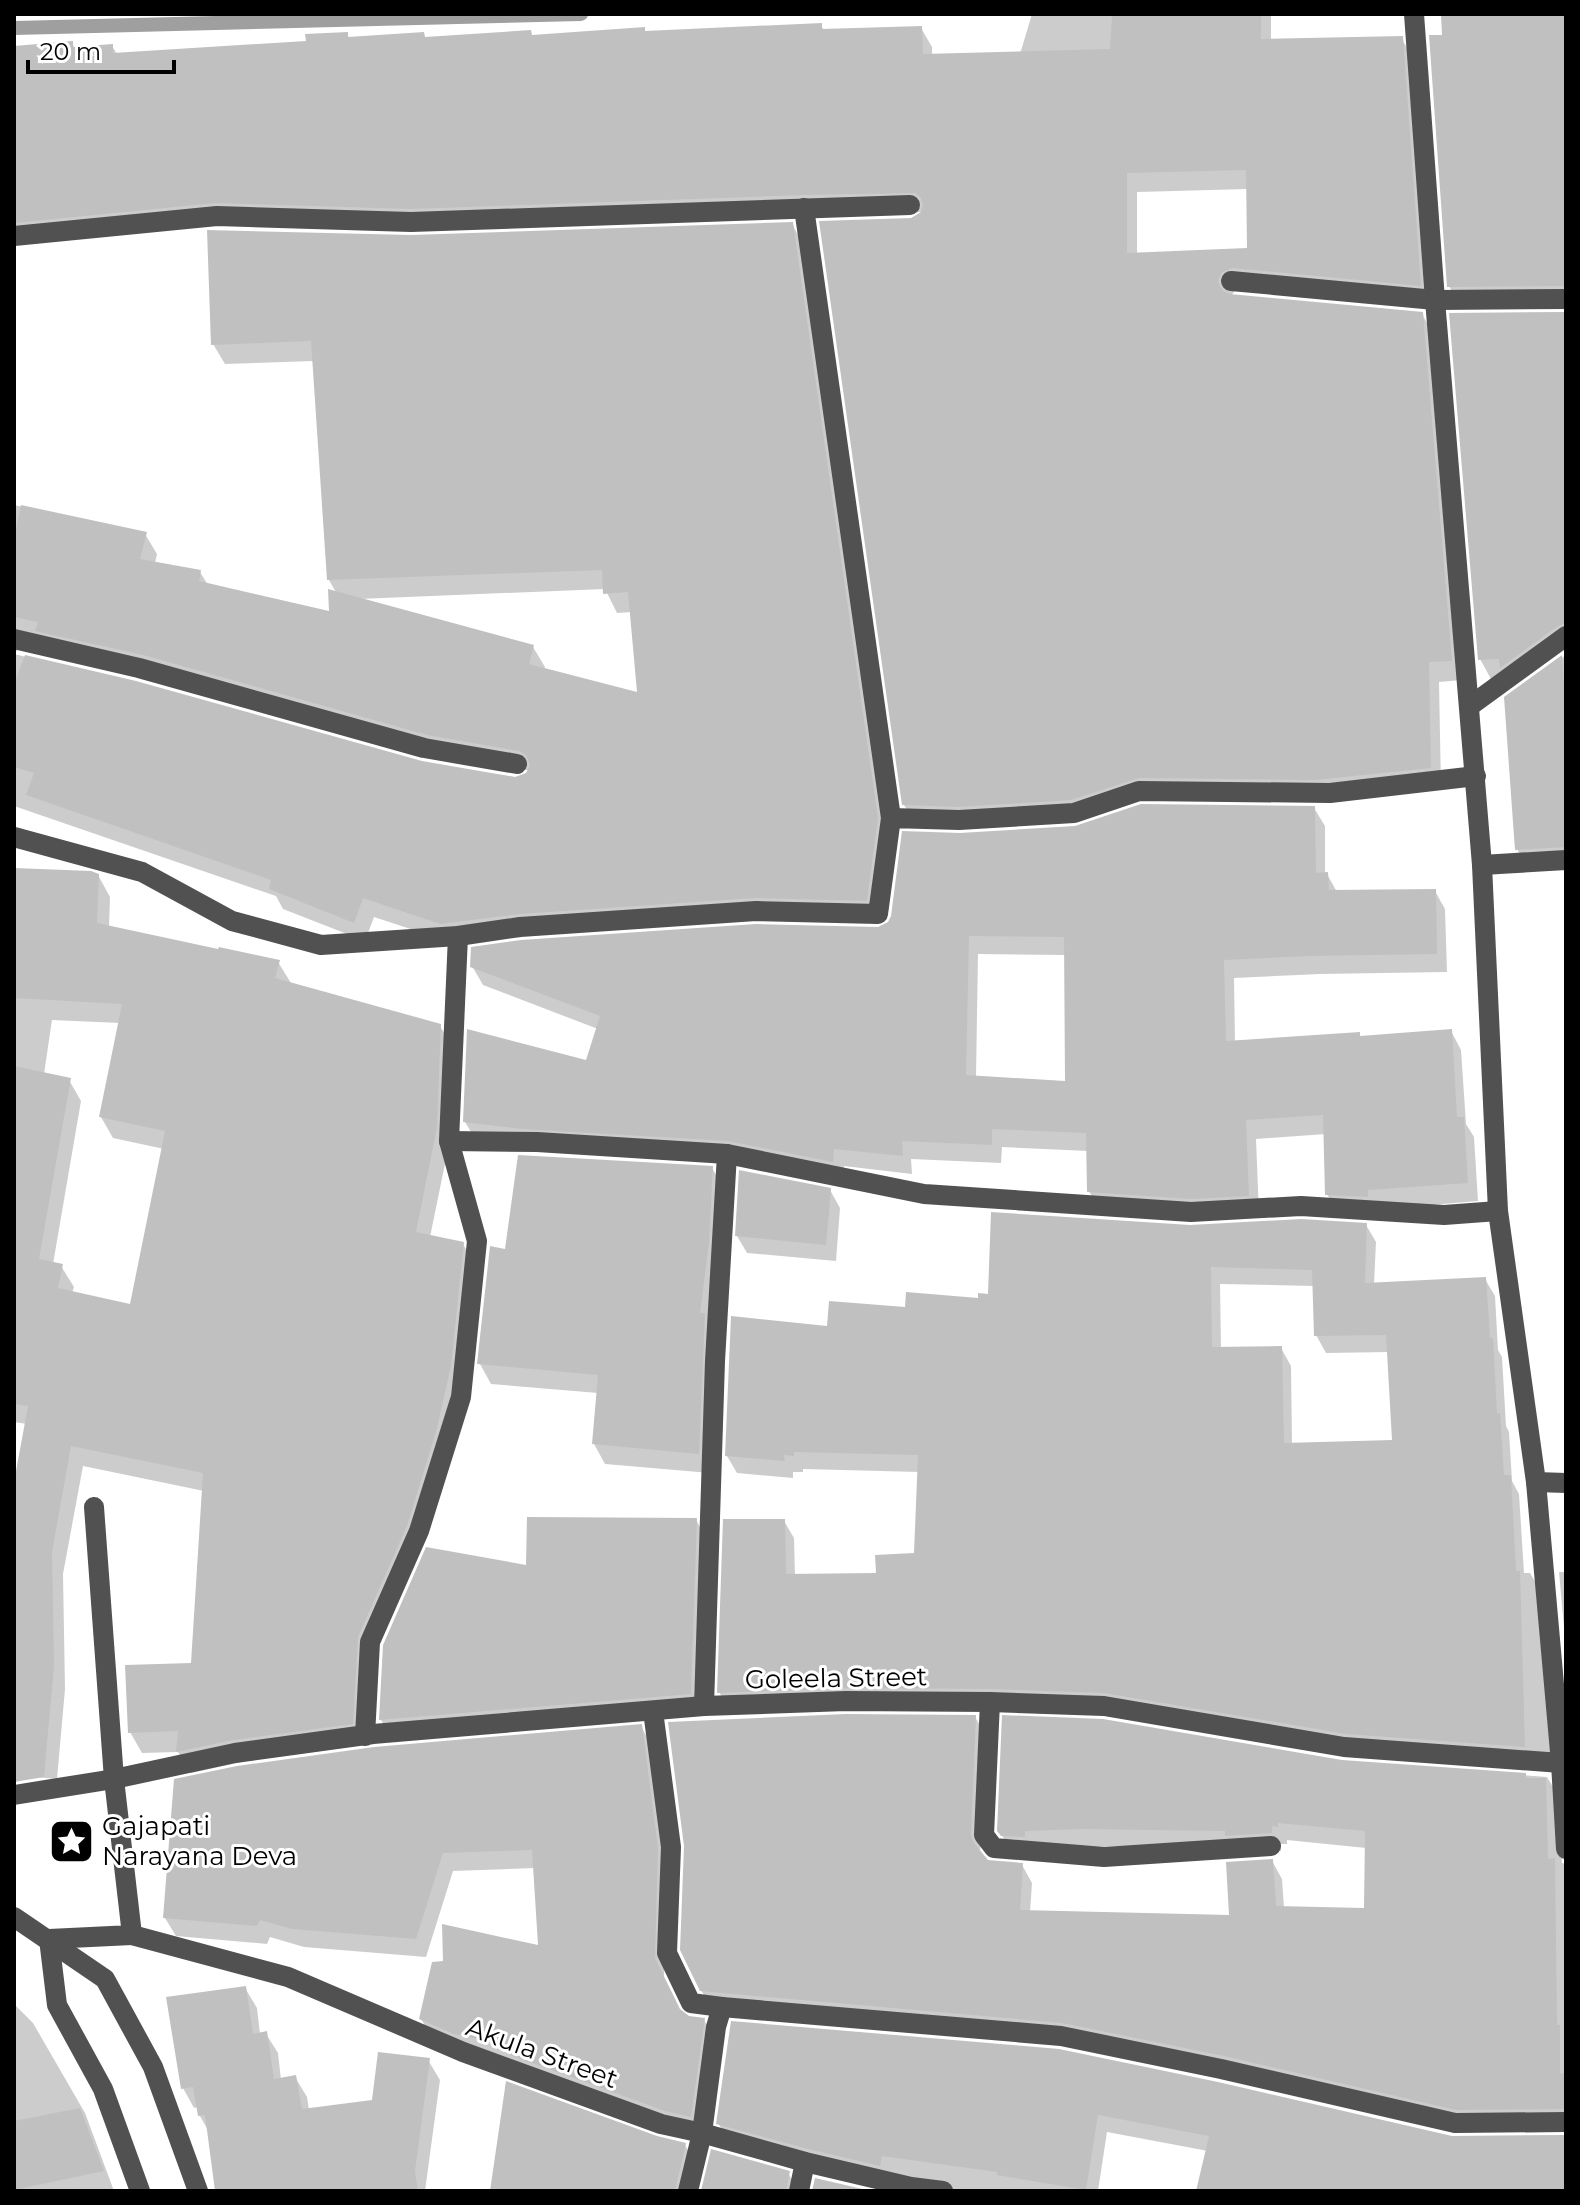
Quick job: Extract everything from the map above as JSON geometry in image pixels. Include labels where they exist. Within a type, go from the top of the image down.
[{"type":"street","points":[[1414,14],[1476,776],[1498,1211],[1536,1482],[1566,1849]]},
{"type":"street","points":[[14,236],[217,216],[411,222],[910,205]]},
{"type":"street","points":[[14,837],[142,872],[232,921],[321,945],[458,936],[520,927],[756,911],[878,914],[891,818],[804,208]]},
{"type":"street","points":[[1231,281],[1435,300],[1566,299]]},
{"type":"street","points":[[1470,706],[1566,636]]},
{"type":"street","points":[[14,639],[139,668],[424,748],[517,764]]},
{"type":"street","points":[[891,818],[959,820],[1074,813],[1139,791],[1330,793],[1476,776]]},
{"type":"street","points":[[1482,865],[1566,860]]},
{"type":"street","points":[[365,1736],[370,1642],[419,1531],[461,1397],[477,1241],[449,1141],[458,936]]},
{"type":"street","points":[[449,1141],[537,1142],[727,1154],[924,1194],[1191,1212],[1301,1206],[1444,1215],[1498,1211]]},
{"type":"street","points":[[704,1706],[715,1361],[727,1154]]},
{"type":"street","points":[[1536,1482],[1566,1483]]},
{"type":"street","points":[[94,1507],[114,1779],[132,1935]]},
{"type":"street","name":"Goleela Street","points":[[14,1795],[114,1779],[235,1753],[365,1736],[704,1706],[846,1701],[1104,1706],[1344,1747],[1561,1763]]},
{"type":"street","points":[[990,1702],[984,1835],[994,1848],[1104,1857],[1271,1846]]},
{"type":"street","points":[[653,1711],[671,1847],[667,1953],[691,2003],[1061,2036],[1455,2123],[1566,2122]]},
{"type":"street","points":[[14,1917],[105,1979],[153,2067],[198,2191]]},
{"type":"street","name":"Akula Street","points":[[49,1939],[132,1935],[288,1977],[463,2052],[661,2124],[805,2162],[911,2187],[943,2191]]},
{"type":"street","points":[[49,1939],[57,2005],[103,2089],[140,2191]]},
{"type":"street","points":[[688,2191],[702,2133],[716,2027],[722,2007]]},
{"type":"street","points":[[799,2191],[805,2162]]},
{"type":"building","points":[[1112,14],[1261,14],[1261,39],[1403,36],[1421,286],[1232,268],[1221,273],[1218,281],[1223,291],[1230,294],[1423,312],[1452,661],[1429,662],[1431,768],[1315,780],[1139,778],[1071,800],[959,807],[902,805],[819,221],[911,218],[921,212],[923,205],[915,193],[411,209],[216,203],[14,223],[14,46],[73,41],[73,47],[113,44],[113,53],[306,41],[305,34],[348,32],[348,37],[424,32],[425,37],[531,30],[532,35],[645,27],[645,31],[822,23],[822,29],[922,26],[923,54],[1110,49]],"holes":[[[1246,170],[1247,248],[1127,253],[1127,173]]]},
{"type":"building","points":[[1441,14],[1566,14],[1566,286],[1447,287],[1429,35],[1442,35]]},
{"type":"building","points":[[793,222],[878,818],[867,901],[755,898],[519,914],[440,924],[363,898],[354,923],[269,889],[271,880],[26,795],[34,773],[14,767],[14,684],[25,655],[136,681],[422,761],[515,777],[526,773],[530,765],[526,755],[519,751],[427,735],[143,655],[35,631],[38,622],[14,617],[14,539],[21,505],[147,532],[140,559],[201,570],[199,581],[329,611],[328,589],[534,645],[529,664],[637,692],[628,592],[603,594],[602,570],[327,580],[311,341],[211,345],[207,230],[411,235]]},
{"type":"building","points":[[1566,312],[1566,623],[1500,668],[1499,659],[1478,660],[1449,313]]},
{"type":"building","points":[[1562,655],[1566,713],[1566,847],[1515,850],[1504,697]]},
{"type":"building","points":[[1141,804],[1315,806],[1316,873],[1328,872],[1329,890],[1436,889],[1437,954],[1224,960],[1226,1041],[1452,1029],[1457,1117],[1464,1117],[1468,1183],[1368,1190],[1368,1197],[1325,1195],[1323,1115],[1246,1120],[1249,1196],[1191,1199],[1087,1192],[1086,1133],[992,1129],[992,1145],[902,1141],[903,1156],[834,1149],[833,1162],[728,1141],[522,1129],[463,1122],[467,1029],[586,1060],[600,1016],[470,967],[471,947],[521,940],[756,924],[878,927],[888,922],[891,916],[902,831],[960,833],[1075,826]],"holes":[[[969,936],[1064,937],[1065,1081],[966,1075]]]},
{"type":"building","points":[[14,868],[91,871],[99,874],[97,923],[280,960],[275,978],[441,1024],[437,1127],[416,1232],[464,1242],[451,1366],[436,1432],[407,1526],[358,1637],[353,1724],[233,1740],[176,1752],[178,1731],[128,1733],[125,1665],[191,1663],[203,1473],[71,1446],[52,1552],[54,1666],[44,1777],[14,1782],[14,1482],[28,1406],[14,1404],[14,1066],[71,1078],[39,1259],[63,1264],[58,1288],[130,1304],[165,1131],[99,1117],[122,1004],[14,998]]},
{"type":"building","points":[[518,1155],[713,1166],[709,1243],[700,1313],[705,1313],[699,1454],[592,1444],[598,1375],[477,1364],[490,1246],[505,1249]]},
{"type":"building","points":[[739,1170],[831,1188],[826,1245],[735,1236]]},
{"type":"building","points":[[991,1212],[1190,1225],[1301,1219],[1367,1223],[1365,1283],[1486,1277],[1504,1475],[1511,1475],[1516,1571],[1520,1571],[1525,1747],[1346,1734],[1104,1693],[846,1688],[717,1693],[723,1519],[785,1519],[786,1574],[876,1573],[875,1555],[914,1553],[918,1455],[794,1452],[794,1456],[784,1455],[785,1461],[725,1456],[731,1316],[827,1326],[829,1301],[905,1307],[906,1292],[978,1298],[978,1293],[988,1294]],"holes":[[[1211,1267],[1312,1270],[1314,1336],[1386,1335],[1392,1440],[1284,1443],[1282,1346],[1212,1347]]]},
{"type":"building","points":[[527,1517],[697,1518],[691,1694],[379,1720],[383,1645],[426,1547],[526,1565]]},
{"type":"building","points":[[846,1714],[976,1715],[971,1835],[988,1860],[1023,1863],[1020,1910],[1229,1915],[1226,1862],[1273,1859],[1276,1906],[1364,1908],[1365,1831],[1278,1823],[1278,1827],[1272,1826],[1272,1833],[1225,1836],[1225,1831],[1082,1829],[1025,1831],[1025,1837],[1001,1836],[997,1831],[1002,1715],[1103,1719],[1342,1760],[1526,1773],[1526,1778],[1546,1778],[1548,1859],[1555,1858],[1557,2025],[1560,2025],[1560,2073],[1566,2074],[1566,2109],[1456,2110],[1224,2056],[1062,2023],[700,1991],[680,1950],[684,1846],[668,1722]]},
{"type":"building","points":[[642,1724],[658,1848],[655,1958],[680,2009],[689,2016],[705,2018],[691,2117],[665,2111],[510,2055],[511,2046],[454,2034],[419,2019],[432,1962],[443,1961],[442,1924],[538,1945],[532,1850],[443,1853],[416,1939],[292,1929],[260,1920],[257,1926],[163,1918],[174,1779],[237,1766],[374,1747]]},
{"type":"building","points":[[246,1986],[253,2034],[267,2031],[274,2079],[296,2075],[302,2109],[372,2100],[378,2052],[430,2058],[415,2171],[418,2191],[215,2191],[205,2115],[198,2116],[193,2087],[181,2089],[166,1997]]},
{"type":"building","points":[[731,2021],[1059,2049],[1452,2136],[1566,2135],[1566,2191],[1196,2191],[1209,2136],[1098,2115],[1086,2190],[997,2175],[997,2172],[882,2156],[880,2166],[716,2124]]},
{"type":"building","points":[[506,2081],[657,2136],[686,2143],[675,2191],[490,2191]]},
{"type":"building","points":[[80,2108],[104,2171],[14,2190],[14,2121]]},
{"type":"building","points":[[711,2149],[790,2171],[786,2191],[701,2191]]},
{"type":"building","points":[[815,2178],[871,2191],[812,2191]]},
{"type":"waterway","points":[[14,28],[581,14]]},
{"type":"place","name":"Gajapati Narayana Deva","points":[[71,1841]]}]
